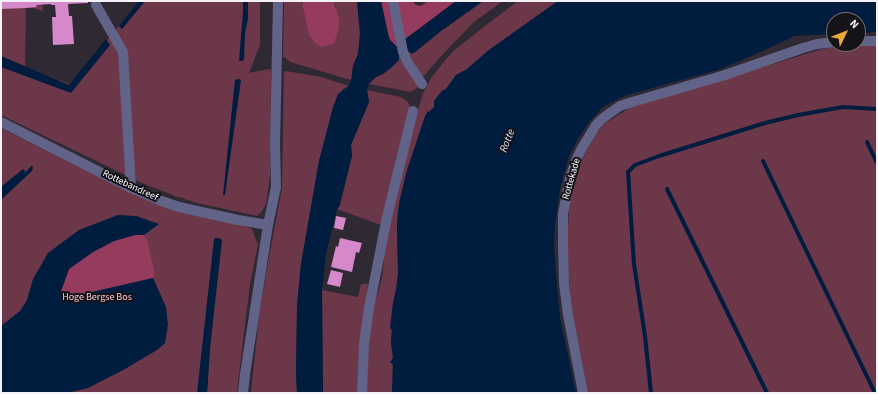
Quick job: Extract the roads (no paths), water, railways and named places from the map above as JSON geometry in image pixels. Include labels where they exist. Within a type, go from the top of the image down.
[{"type":"street","points":[[243,393],[268,225],[276,187],[275,144],[278,1]]},
{"type":"street","points":[[393,1],[402,49],[408,63],[422,84]]},
{"type":"street","points":[[96,5],[124,52],[131,188]]},
{"type":"street","points":[[866,41],[877,41]]},
{"type":"street","name":"Rottekade","points":[[583,393],[568,315],[564,284],[562,246],[563,214],[570,178],[577,158],[596,125],[620,106],[725,74],[803,48],[826,43]]},
{"type":"street","points":[[362,393],[364,344],[371,293],[387,217],[413,111]]},
{"type":"street","name":"Rottebandreef","points":[[1,122],[131,188],[159,200],[179,207],[268,225]]},
{"type":"water","points":[[139,1],[145,1],[122,29],[119,26]]},
{"type":"water","points":[[243,1],[248,1],[248,19],[245,33],[244,60],[239,61],[243,11]]},
{"type":"water","points":[[357,1],[381,1],[390,40],[398,48],[404,40],[456,1],[483,1],[412,54],[407,50],[399,52],[399,60],[391,68],[369,83],[367,90],[369,102],[351,145],[352,156],[326,254],[322,290],[323,393],[297,393],[297,305],[301,264],[319,161],[333,107],[338,94],[349,86],[353,66],[358,54],[360,33]]},
{"type":"water","name":"Rotte","points":[[558,1],[877,1],[877,32],[866,33],[866,12],[826,12],[826,34],[794,36],[721,69],[627,95],[603,107],[590,121],[579,137],[569,156],[560,189],[555,225],[554,247],[560,318],[576,393],[392,393],[393,365],[390,362],[393,358],[391,343],[392,330],[390,328],[398,274],[398,212],[407,170],[425,116],[428,111],[429,112],[434,107],[434,101],[442,91],[446,89],[456,75],[467,69],[489,50]]},
{"type":"water","points":[[106,39],[110,45],[71,93],[1,67],[1,56],[69,85]]},
{"type":"water","points":[[235,80],[241,80],[225,195],[223,195]]},
{"type":"water","points":[[31,166],[33,167],[32,171],[1,200],[1,187],[23,169],[26,172]]},
{"type":"water","points":[[118,215],[136,216],[159,224],[144,235],[135,235],[114,241],[93,252],[69,269],[61,291],[70,297],[153,278],[166,307],[168,325],[165,343],[157,350],[125,369],[88,388],[67,393],[1,393],[1,326],[20,311],[27,300],[33,279],[48,253],[79,230]]},
{"type":"water","points":[[216,238],[222,240],[210,348],[207,393],[197,393],[214,239]]},
{"type":"waterway","points":[[651,393],[645,336],[634,264],[628,172],[635,165],[659,156],[765,123],[798,115],[843,107],[877,109]]},
{"type":"waterway","points":[[867,142],[877,163]]},
{"type":"waterway","points":[[763,161],[875,393]]},
{"type":"waterway","points":[[667,189],[767,393]]},
{"type":"park label","name":"Hoge Bergse Bos","points":[[97,298]]}]
